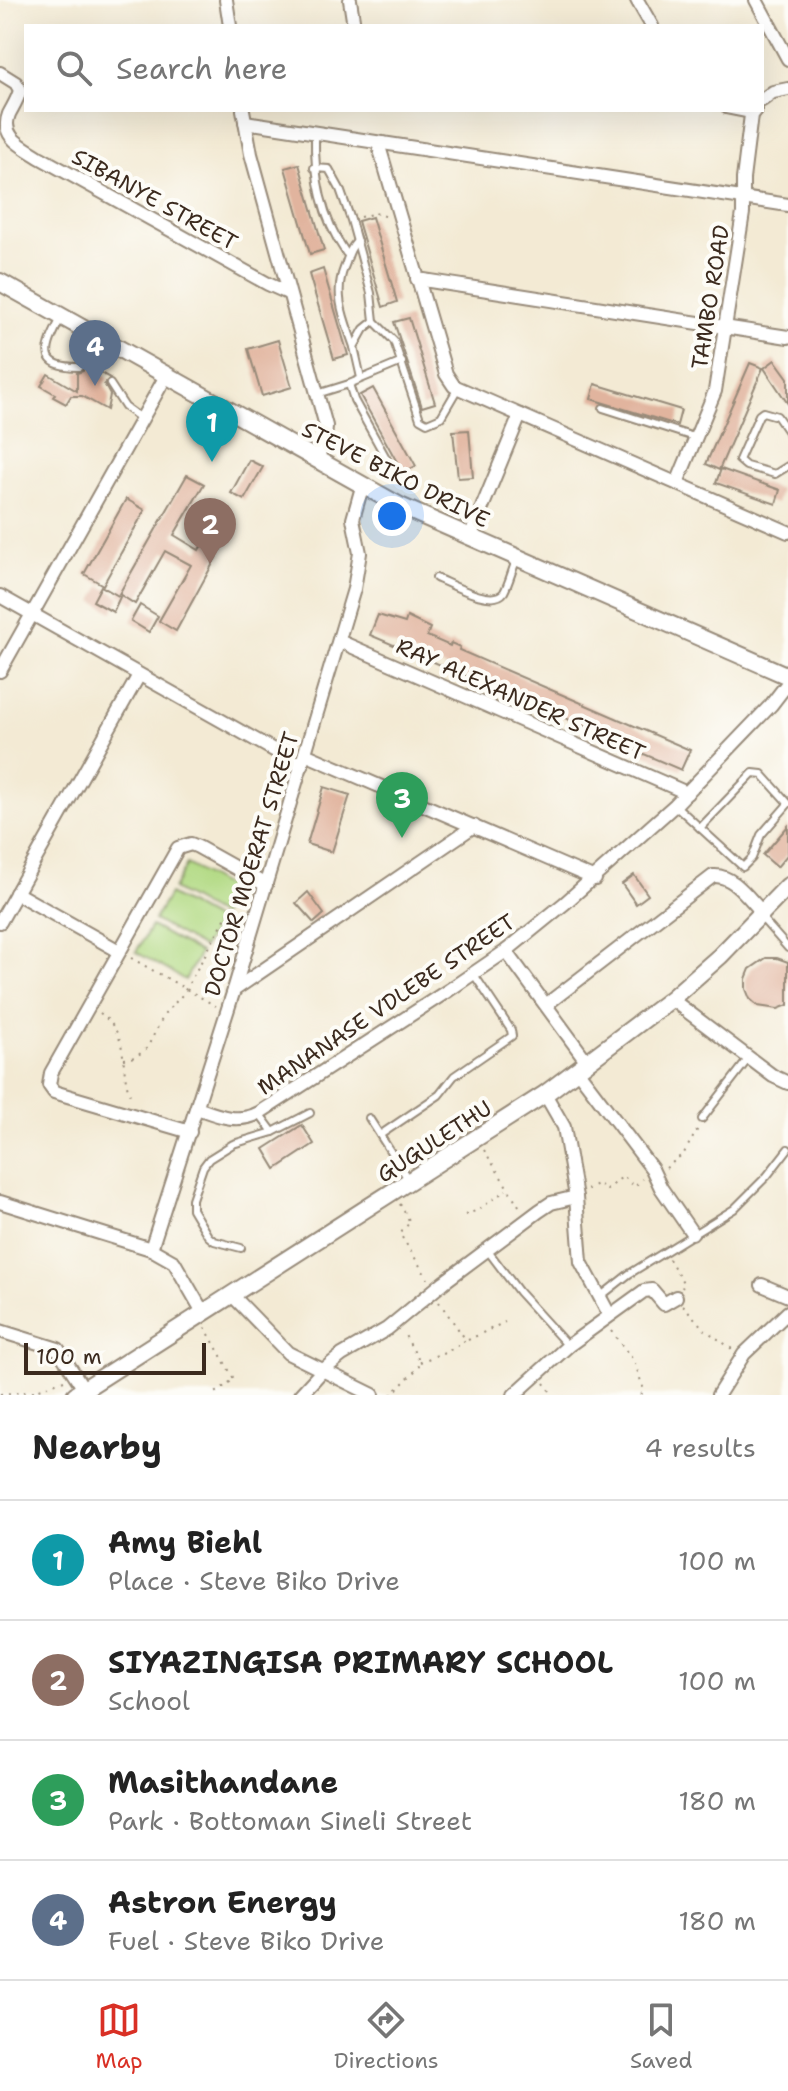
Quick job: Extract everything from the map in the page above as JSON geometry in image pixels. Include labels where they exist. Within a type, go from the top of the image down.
[{"type":"main road","name":"STEVE BIKO DRIVE","points":[[0,282],[362,487],[788,676]]},
{"type":"main road","name":"GUGULETHU","points":[[80,1392],[203,1318],[232,1295],[410,1183],[583,1067],[671,999],[720,956],[788,886]]},
{"type":"street","points":[[226,0],[230,24]]},
{"type":"street","points":[[350,0],[354,24]]},
{"type":"street","points":[[637,0],[651,24]]},
{"type":"street","points":[[756,0],[788,59]]},
{"type":"street","name":"SIBANYE STREET","points":[[0,73],[16,83],[20,90],[5,124],[6,134],[13,140],[288,293]]},
{"type":"street","points":[[764,99],[773,92],[788,89]]},
{"type":"street","name":"TAMBO ROAD","points":[[677,483],[715,391],[753,113]]},
{"type":"street","points":[[316,460],[326,434],[244,116],[315,134],[788,205]]},
{"type":"street","points":[[378,143],[446,374],[458,388],[788,532]]},
{"type":"street","points":[[417,279],[788,337]]},
{"type":"street","points":[[0,671],[166,376]]},
{"type":"street","points":[[470,537],[520,415]]},
{"type":"street","name":"DOCTOR MOERAT STREET","points":[[151,1249],[234,990],[339,641],[360,553],[353,519],[362,487]]},
{"type":"street","points":[[0,596],[139,675],[304,760],[474,826],[595,879]]},
{"type":"street","name":"RAY ALEXANDER STREET","points":[[339,641],[687,793]]},
{"type":"street","points":[[0,922],[139,675]]},
{"type":"street","name":"MANANASE VDLEBE STREET","points":[[197,1108],[233,1119],[249,1118],[259,1113],[506,951],[595,879],[675,805],[771,705],[788,683]]},
{"type":"street","points":[[234,990],[474,826]]},
{"type":"street","points":[[190,1132],[54,1092],[49,1085],[56,1059],[178,848],[191,844],[266,885]]},
{"type":"street","points":[[547,1004],[713,876],[726,877],[761,914]]},
{"type":"street","points":[[16,893],[119,951]]},
{"type":"street","points":[[506,951],[547,1004],[583,1067],[692,1233]]},
{"type":"street","points":[[671,999],[773,1076],[788,1083]]},
{"type":"street","points":[[545,1094],[564,1127],[576,1197],[579,1253],[606,1317]]},
{"type":"street","points":[[300,1395],[342,1355],[396,1322],[551,1203],[576,1197]]},
{"type":"street","points":[[0,1202],[151,1249],[174,1262],[203,1318]]},
{"type":"street","points":[[762,1285],[788,1296]]},
{"type":"street","points":[[514,1395],[568,1346],[646,1290],[652,1290],[664,1304],[676,1297]]},
{"type":"street","points":[[232,1295],[280,1348],[373,1395]]},
{"type":"street","points":[[718,1395],[744,1354],[788,1312]]},
{"type":"street","points":[[0,1331],[58,1349],[80,1392]]},
{"type":"lane","points":[[315,134],[314,168],[328,221],[346,253]]},
{"type":"lane","points":[[314,168],[325,167],[332,173],[357,241],[371,293],[374,321],[394,341],[417,415],[424,422],[432,423],[441,417],[458,388]]},
{"type":"lane","points":[[357,241],[346,253],[338,294],[361,378]]},
{"type":"lane","points":[[62,317],[50,339],[47,354],[59,365],[79,367]]},
{"type":"lane","points":[[354,347],[364,329],[374,321]]},
{"type":"lane","points":[[317,394],[402,362]]},
{"type":"lane","points":[[110,384],[125,407],[142,419]]},
{"type":"lane","points":[[349,384],[354,400],[390,465]]},
{"type":"lane","points":[[603,408],[697,438]]},
{"type":"lane","points":[[788,432],[777,416],[763,412],[739,460],[746,466],[775,474],[788,466]]},
{"type":"lane","points":[[436,578],[484,597],[497,598],[503,594],[518,557]]},
{"type":"lane","points":[[675,805],[740,867],[745,867],[761,835],[788,803],[762,774],[753,773],[700,828]]},
{"type":"lane","points":[[761,914],[788,948]]},
{"type":"lane","points":[[380,1135],[439,1095],[454,1076],[511,1038],[511,1030],[473,973]]},
{"type":"lane","points":[[702,1119],[749,1058]]},
{"type":"lane","points":[[259,1113],[273,1132]]},
{"type":"lane","points":[[241,1248],[214,1241],[194,1216],[192,1199],[203,1167],[209,1159],[233,1144],[273,1132],[310,1113]]},
{"type":"lane","points":[[369,1118],[410,1183]]},
{"type":"lane","points":[[600,1297],[629,1274],[734,1209],[767,1176],[788,1149]]},
{"type":"lane","points":[[488,1251],[519,1292],[568,1346]]},
{"type":"path","points":[[351,220],[375,213]]},
{"type":"path","points":[[124,1059],[142,1054],[164,1015],[186,990],[249,875]]},
{"type":"path","points":[[119,951],[227,1012]]},
{"type":"path","points":[[89,1006],[115,1027],[123,1047],[125,1085],[134,1104],[131,1114]]},
{"type":"path","points":[[576,1197],[598,1183],[607,1190],[623,1176],[635,1187],[684,1153],[698,1134],[702,1119]]},
{"type":"path","points":[[478,1138],[527,1221]]},
{"type":"path","points":[[465,1215],[486,1205],[507,1189]]},
{"type":"path","points":[[394,1193],[410,1222],[400,1234],[466,1340]]},
{"type":"path","points":[[665,1253],[684,1284],[676,1297],[713,1336],[744,1354]]},
{"type":"path","points":[[606,1317],[634,1361],[644,1390],[641,1395]]},
{"type":"path","points":[[203,1318],[234,1379],[213,1395]]},
{"type":"path","points":[[391,1395],[418,1368],[420,1362],[396,1322]]},
{"type":"path","points":[[420,1362],[505,1322]]},
{"type":"path","points":[[0,1394],[34,1391],[70,1377]]},
{"type":"green space","points":[[187,864],[235,892],[221,916],[173,889]]},
{"type":"green space","points":[[169,894],[218,921],[203,948],[154,920]]},
{"type":"green space","points":[[151,926],[200,953],[185,980],[136,952]]},
{"type":"building","points":[[299,164],[324,250],[310,254],[285,168]]},
{"type":"building","points":[[372,217],[397,302],[383,307],[358,221]]},
{"type":"building","points":[[323,269],[348,355],[334,359],[309,274]]},
{"type":"building","points":[[409,318],[435,403],[422,407],[394,322]]},
{"type":"building","points":[[278,340],[292,387],[262,396],[248,349]]},
{"type":"building","points":[[775,360],[788,378],[788,404],[764,368]]},
{"type":"building","points":[[750,363],[763,368],[719,470],[706,464]]},
{"type":"building","points":[[84,364],[110,378],[104,384],[110,395],[107,410],[82,396],[71,396],[66,404],[41,386],[48,374],[77,391],[77,373],[83,371]]},
{"type":"building","points":[[595,384],[681,410],[677,425],[591,399]]},
{"type":"building","points":[[373,388],[416,466],[403,473],[360,395]]},
{"type":"building","points":[[469,430],[473,477],[458,478],[453,431]]},
{"type":"building","points":[[249,460],[263,467],[244,500],[231,493]]},
{"type":"building","points":[[721,469],[780,490],[776,504],[716,483]]},
{"type":"building","points":[[187,475],[204,484],[174,535],[199,550],[218,516],[234,525],[176,631],[159,621],[191,565],[165,551],[135,604],[119,594]]},
{"type":"building","points":[[126,499],[145,510],[103,585],[84,574]]},
{"type":"building","points":[[101,586],[120,597],[113,612],[93,601]]},
{"type":"building","points":[[140,605],[158,616],[149,632],[131,621]]},
{"type":"building","points":[[378,615],[405,623],[407,617],[430,628],[427,636],[450,646],[451,643],[460,647],[459,650],[690,750],[681,770],[370,635]]},
{"type":"building","points":[[324,787],[350,795],[332,852],[307,844]]},
{"type":"building","points":[[788,826],[788,854],[777,867],[763,855]]},
{"type":"building","points":[[634,875],[648,895],[636,904],[622,884]]},
{"type":"building","points":[[308,892],[324,914],[314,923],[296,903]]},
{"type":"building","points":[[766,958],[788,962],[788,1005],[778,1009],[758,1006],[750,999],[746,989],[750,969]]},
{"type":"building","points":[[302,1125],[314,1144],[276,1169],[264,1149]]},
{"type":"place","name":"Astron Energy","points":[[95,386]]},
{"type":"place","name":"Amy Biehl","points":[[212,462]]},
{"type":"place","name":"SIYAZINGISA PRIMARY SCHOOL","points":[[210,564]]},
{"type":"place","name":"Masithandane","points":[[402,838]]}]
